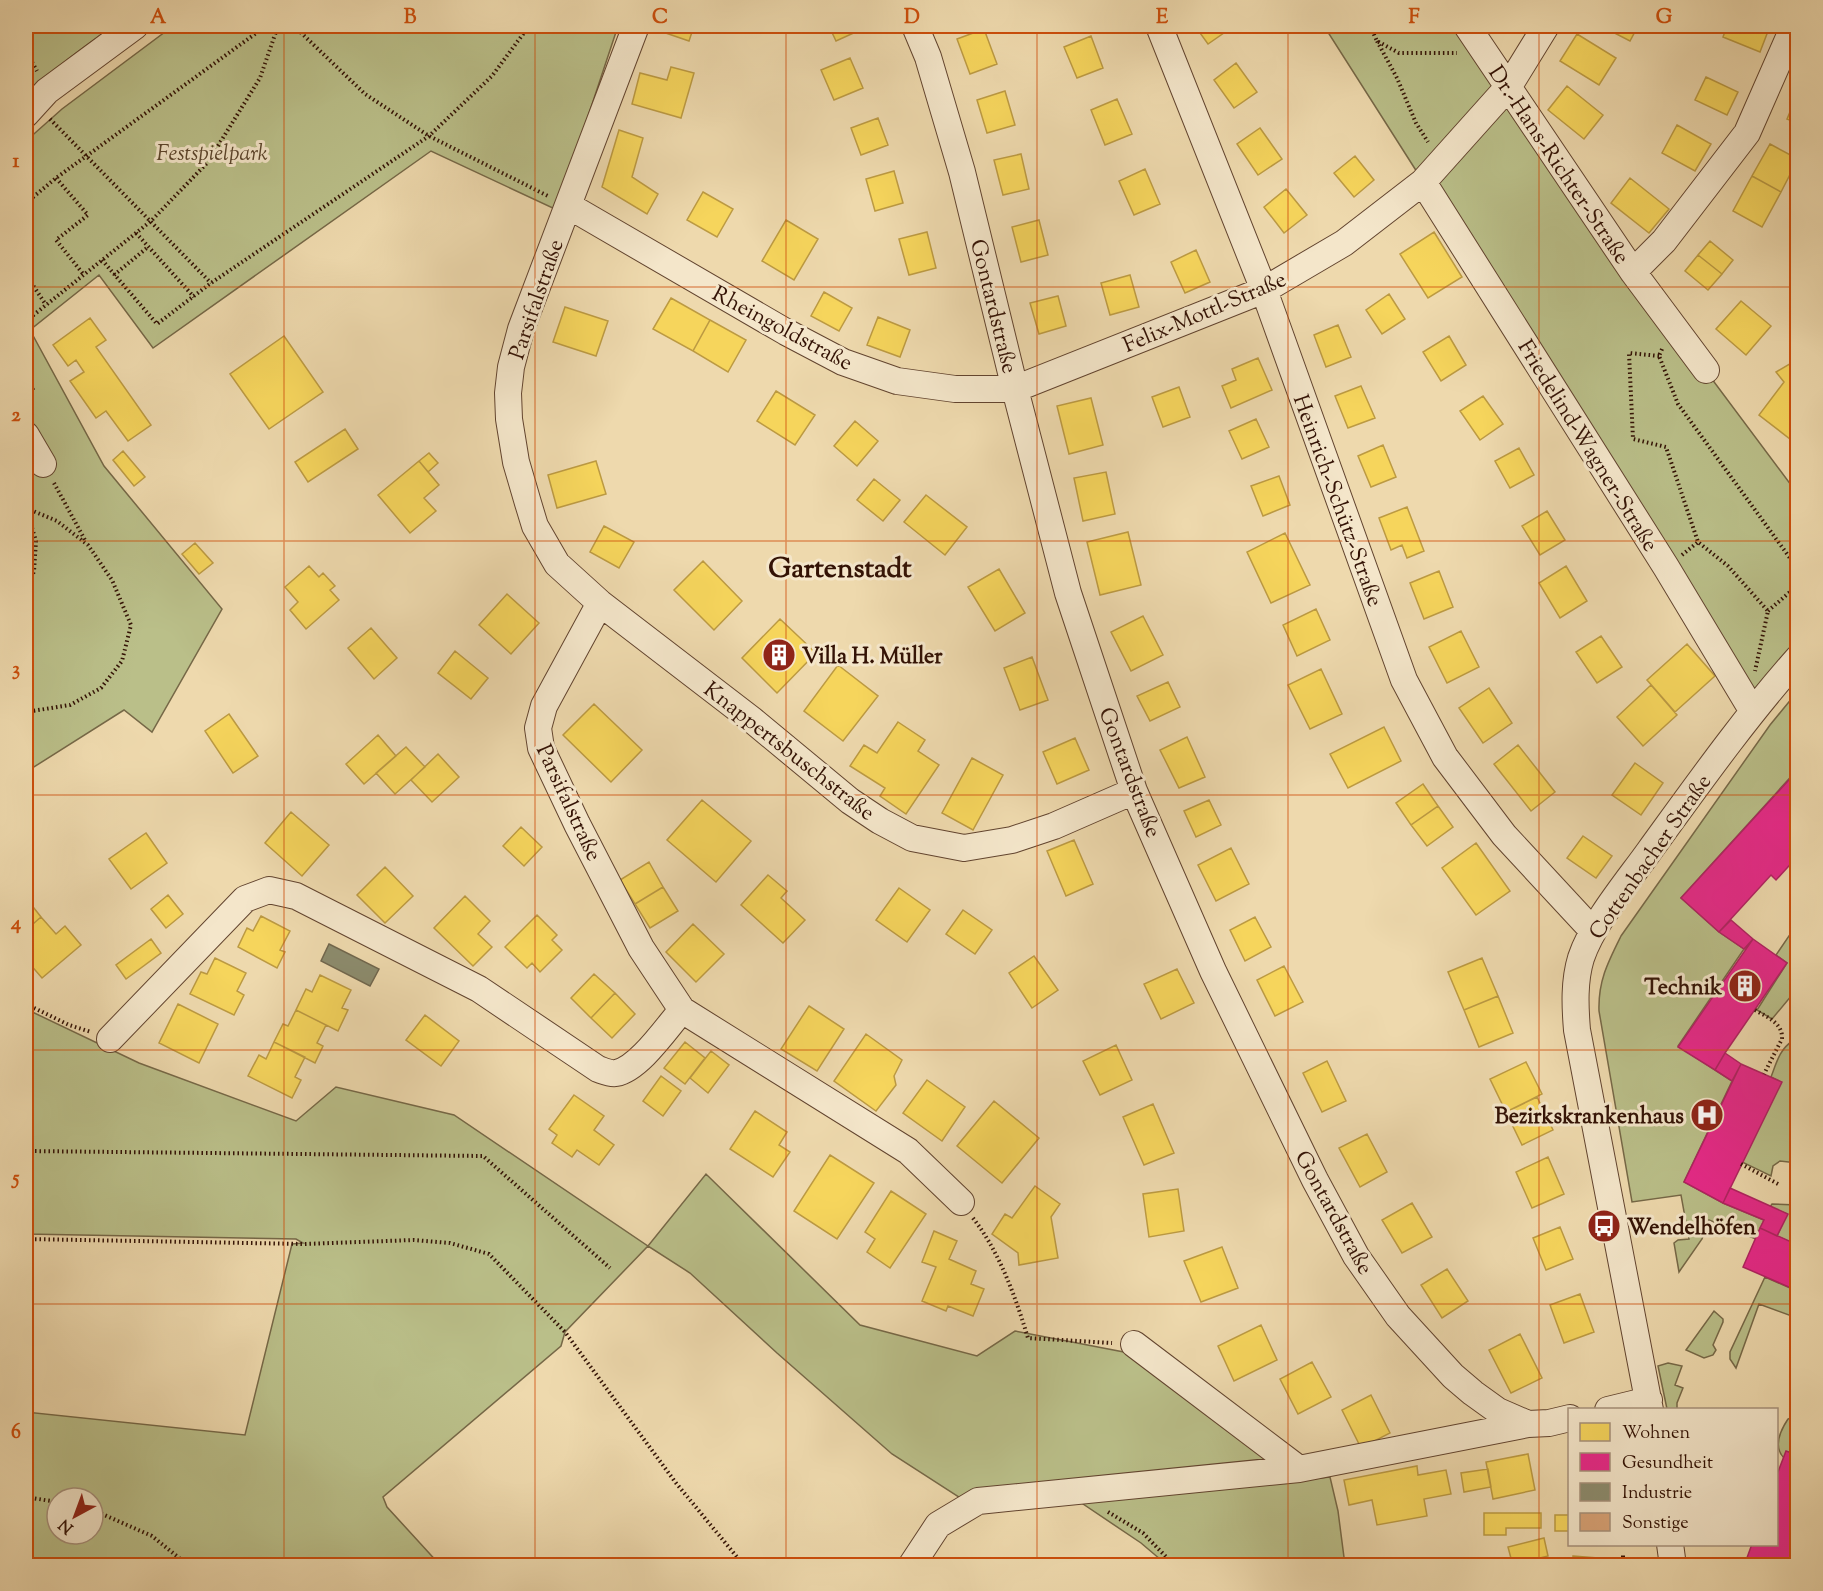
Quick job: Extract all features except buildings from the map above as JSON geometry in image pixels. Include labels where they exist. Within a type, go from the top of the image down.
[{"type":"street","points":[[30,109],[47,91],[135,26]]},
{"type":"street","name":"Parsifalstraße","points":[[636,26],[514,350],[508,393],[508,419],[516,462],[539,533],[556,564],[600,603],[544,706],[538,728],[541,748],[641,948],[682,1010],[908,1150],[961,1202]]},
{"type":"street","name":"Gontardstraße","points":[[915,26],[928,57],[962,172],[1068,593],[1134,791],[1213,971],[1315,1180],[1356,1256],[1398,1316],[1453,1376],[1473,1394],[1498,1411],[1528,1424]]},
{"type":"street","name":"Heinrich-Schütz-Straße","points":[[1159,26],[1264,290],[1404,680],[1445,757],[1504,835],[1593,931]]},
{"type":"street","name":"Dr.-Hans-Richter-Straße","points":[[1467,26],[1633,272],[1706,370]]},
{"type":"street","name":"Felix-Mottl-Straße","points":[[1015,389],[1264,290],[1344,243],[1423,183],[1509,86],[1546,26]]},
{"type":"street","points":[[1633,272],[1664,241],[1747,133],[1794,26]]},
{"type":"street","name":"Friedelind-Wagner-Straße","points":[[1423,183],[1666,567],[1750,707]]},
{"type":"street","name":"Rheingoldstraße","points":[[569,206],[786,332],[843,362],[897,381],[955,390],[1015,389]]},
{"type":"street","points":[[26,435],[43,464]]},
{"type":"street","name":"Knappertsbuschstraße","points":[[600,603],[751,719],[850,801],[880,821],[912,838],[964,848],[1012,840],[1054,826],[1134,791]]},
{"type":"street","name":"Cottenbacher Straße","points":[[1650,1405],[1577,1030],[1576,979],[1581,957],[1593,931],[1750,707],[1797,658]]},
{"type":"street","points":[[110,1039],[244,899],[269,890],[296,896],[479,989],[598,1069],[607,1072],[617,1073],[637,1062],[682,1010]]},
{"type":"street","points":[[1134,1344],[1299,1469]]},
{"type":"street","points":[[1625,1408],[1650,1405]]},
{"type":"street","name":"Gontardstraße","points":[[911,1566],[938,1525],[978,1501],[1299,1469],[1568,1418]]},
{"type":"street","points":[[1670,1546],[1672,1566]]},
{"type":"path","points":[[26,203],[56,178],[266,26]]},
{"type":"path","points":[[26,321],[152,221],[208,162],[260,78],[278,26]]},
{"type":"path","points":[[294,26],[365,94],[429,136],[569,206]]},
{"type":"path","points":[[102,260],[157,324],[211,284],[429,136],[492,76],[530,26]]},
{"type":"path","points":[[1370,26],[1397,78],[1416,123],[1442,161]]},
{"type":"path","points":[[26,41],[28,55],[26,56]]},
{"type":"path","points":[[1377,41],[1399,53],[1485,53]]},
{"type":"path","points":[[30,109],[86,156],[152,221],[211,284]]},
{"type":"path","points":[[56,178],[88,215],[56,240],[84,275]]},
{"type":"path","points":[[136,234],[194,297]]},
{"type":"path","points":[[114,275],[148,247]]},
{"type":"path","points":[[26,275],[46,305]]},
{"type":"path","points":[[1672,326],[1659,356],[1678,404],[1797,569]]},
{"type":"path","points":[[1659,356],[1629,353],[1633,439],[1666,447],[1698,542],[1728,566],[1768,611]]},
{"type":"path","points":[[26,712],[70,705],[101,687],[122,662],[131,625],[112,580],[88,545],[43,464]]},
{"type":"path","points":[[26,508],[57,521],[88,545]]},
{"type":"path","points":[[26,508],[36,541],[34,571],[26,594]]},
{"type":"path","points":[[1750,707],[1768,611],[1797,585]]},
{"type":"path","points":[[26,1004],[69,1024],[110,1039]]},
{"type":"path","points":[[1755,1010],[1774,1021],[1783,1033],[1764,1074]]},
{"type":"path","points":[[26,1151],[483,1156],[610,1268]]},
{"type":"path","points":[[1741,1164],[1780,1185]]},
{"type":"path","points":[[961,1202],[986,1234],[1015,1297],[1028,1338],[1134,1344]]},
{"type":"path","points":[[26,1239],[304,1244],[414,1240],[450,1244],[489,1254],[565,1332],[676,1483],[737,1557],[749,1566]]},
{"type":"path","points":[[1075,1491],[1143,1533],[1175,1566]]},
{"type":"path","points":[[26,1497],[45,1500]]},
{"type":"path","points":[[105,1515],[152,1536],[189,1566]]},
{"type":"path","points":[[1623,1553],[1623,1566]]},
{"type":"green space","points":[[26,26],[113,26],[56,69],[26,99]]},
{"type":"green space","name":"Festspielpark","points":[[173,26],[618,26],[557,210],[431,151],[153,348],[99,275],[30,330],[104,466],[222,609],[152,732],[124,710],[26,772],[26,141],[62,109]]},
{"type":"green space","points":[[1324,26],[1466,26],[1632,272],[1797,493],[1797,657],[1753,710],[1424,183]]},
{"type":"green space","points":[[1797,692],[1797,770],[1681,898],[1719,932],[1744,949],[1678,1046],[1732,1081],[1684,1182],[1723,1203],[1764,1220],[1756,1239],[1709,1220],[1702,1239],[1679,1272],[1674,1243],[1678,1240],[1689,1239],[1681,1195],[1632,1202],[1599,1011],[1600,990],[1608,963],[1621,936],[1770,725]]},
{"type":"green space","points":[[1793,930],[1797,933],[1797,959],[1793,966],[1797,970],[1797,989],[1772,1019],[1757,1010],[1787,963],[1776,955]]},
{"type":"green space","points":[[26,1009],[139,1063],[296,1121],[336,1087],[454,1115],[648,1246],[565,1332],[561,1346],[383,1497],[387,1507],[440,1565],[26,1565],[26,1412],[245,1435],[292,1244],[303,1243],[296,1239],[26,1234]]},
{"type":"green space","points":[[1793,1041],[1798,1047],[1797,1163],[1780,1161],[1773,1166],[1771,1176],[1742,1162],[1781,1082],[1771,1077],[1777,1062],[1785,1048]]},
{"type":"green space","points":[[706,1174],[860,1325],[977,1356],[1015,1331],[1129,1353],[1303,1480],[1330,1477],[1338,1511],[1345,1565],[1167,1565],[1141,1543],[1080,1502],[978,1513],[959,1497],[892,1454],[690,1273],[648,1246]]},
{"type":"green space","points":[[1772,1204],[1797,1205],[1797,1245],[1777,1236],[1787,1214],[1770,1207]]},
{"type":"green space","points":[[1765,1277],[1797,1291],[1797,1318],[1759,1304],[1736,1368],[1730,1359],[1730,1352]]},
{"type":"green space","points":[[1714,1311],[1723,1319],[1723,1322],[1713,1345],[1716,1350],[1713,1355],[1704,1358],[1686,1350]]},
{"type":"green space","points":[[1668,1363],[1682,1366],[1675,1385],[1683,1388],[1677,1408],[1667,1408],[1658,1366]]},
{"type":"green space","points":[[1797,1415],[1797,1455],[1784,1458],[1778,1444],[1780,1434],[1788,1419]]},
{"type":"place","name":"Villa H. Müller","points":[[779,655]]},
{"type":"place","name":"Technik","points":[[1745,986]]},
{"type":"place","name":"Bezirkskrankenhaus","points":[[1707,1115]]},
{"type":"place","name":"Wendelhöfen","points":[[1604,1226]]},
{"type":"district","name":"Gartenstadt","points":[[840,567]]}]
